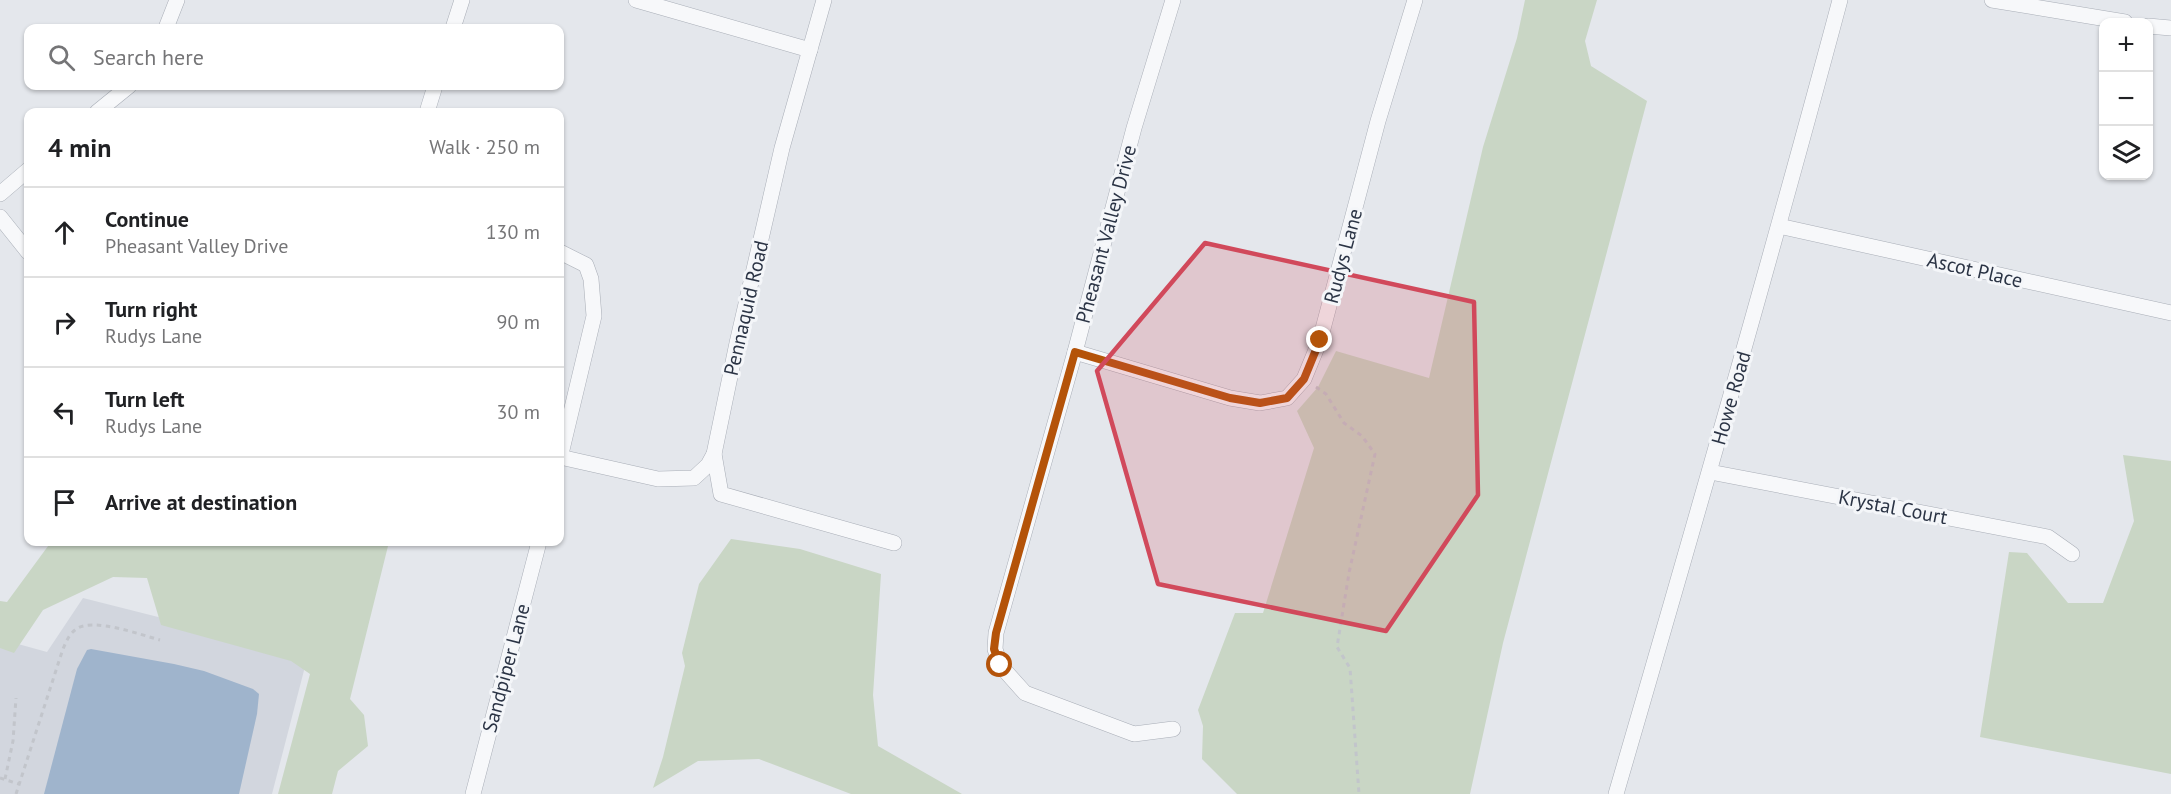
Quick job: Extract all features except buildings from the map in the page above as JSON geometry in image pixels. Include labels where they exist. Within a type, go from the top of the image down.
[{"type":"street","points":[[168,24],[177,0]]},
{"type":"street","points":[[454,24],[462,0]]},
{"type":"street","points":[[636,0],[810,50]]},
{"type":"street","name":"Pennaquid Road","points":[[564,458],[658,479],[694,478],[708,465],[714,454],[782,148],[824,0]]},
{"type":"street","name":"Pheasant Valley Drive","points":[[1173,0],[1134,128],[1075,352],[996,633],[994,649],[1000,665],[1025,693],[1134,734],[1173,729]]},
{"type":"street","name":"Rudys Lane","points":[[1075,352],[1230,398],[1260,403],[1287,398],[1304,379],[1320,340],[1378,121],[1415,0]]},
{"type":"street","name":"Howe Road","points":[[1616,794],[1710,472],[1840,0]]},
{"type":"street","points":[[1992,0],[2101,18]]},
{"type":"street","points":[[2153,26],[2171,28]]},
{"type":"street","points":[[102,108],[124,90]]},
{"type":"street","points":[[428,108],[434,90]]},
{"type":"street","points":[[0,194],[24,173]]},
{"type":"street","points":[[0,217],[24,247]]},
{"type":"street","name":"Ascot Place","points":[[1779,226],[2171,313]]},
{"type":"street","points":[[564,254],[586,265],[591,279],[594,316],[564,440]]},
{"type":"street","points":[[714,454],[721,494],[894,543]]},
{"type":"street","name":"Krystal Court","points":[[1710,472],[2048,537],[2072,554]]},
{"type":"street","name":"Sandpiper Lane","points":[[472,794],[538,546]]},
{"type":"path","points":[[1304,379],[1326,394],[1344,423],[1362,436],[1375,454],[1349,573],[1337,647],[1350,668],[1359,794]]},
{"type":"path","points":[[16,794],[60,658],[67,640],[75,629],[83,625],[104,625],[160,640]]},
{"type":"path","points":[[16,698],[13,741],[2,778],[19,784]]},
{"type":"highlighted area","points":[[1205,243],[1474,302],[1478,495],[1386,631],[1158,584],[1097,371]]},
{"type":"shaded area","points":[[83,598],[308,655],[272,794],[0,794],[0,639],[47,652]]},
{"type":"green space","points":[[1525,0],[1597,0],[1585,41],[1591,66],[1647,101],[1503,643],[1470,794],[1237,794],[1202,759],[1203,726],[1198,710],[1235,613],[1263,613],[1314,448],[1297,411],[1318,387],[1336,351],[1429,378],[1483,147],[1517,38]]},
{"type":"green space","points":[[2123,455],[2171,461],[2171,774],[1980,737],[2009,552],[2027,553],[2068,603],[2103,603],[2134,521]]},
{"type":"green space","points":[[731,539],[800,549],[881,574],[873,695],[878,746],[962,794],[851,794],[759,759],[698,761],[653,788],[663,757],[685,666],[682,653],[699,584]]},
{"type":"green space","points":[[48,546],[388,546],[350,699],[364,715],[368,746],[338,771],[332,794],[278,794],[310,674],[291,661],[161,625],[147,578],[113,577],[43,610],[14,653],[0,648],[0,601],[7,602]]},
{"type":"water","points":[[87,650],[204,671],[253,689],[259,694],[257,714],[239,794],[44,794],[77,669]]},
{"type":"route","points":[[1000,665],[994,649],[996,633],[1075,352],[1230,398],[1260,403],[1287,398],[1304,379],[1320,340]]}]
